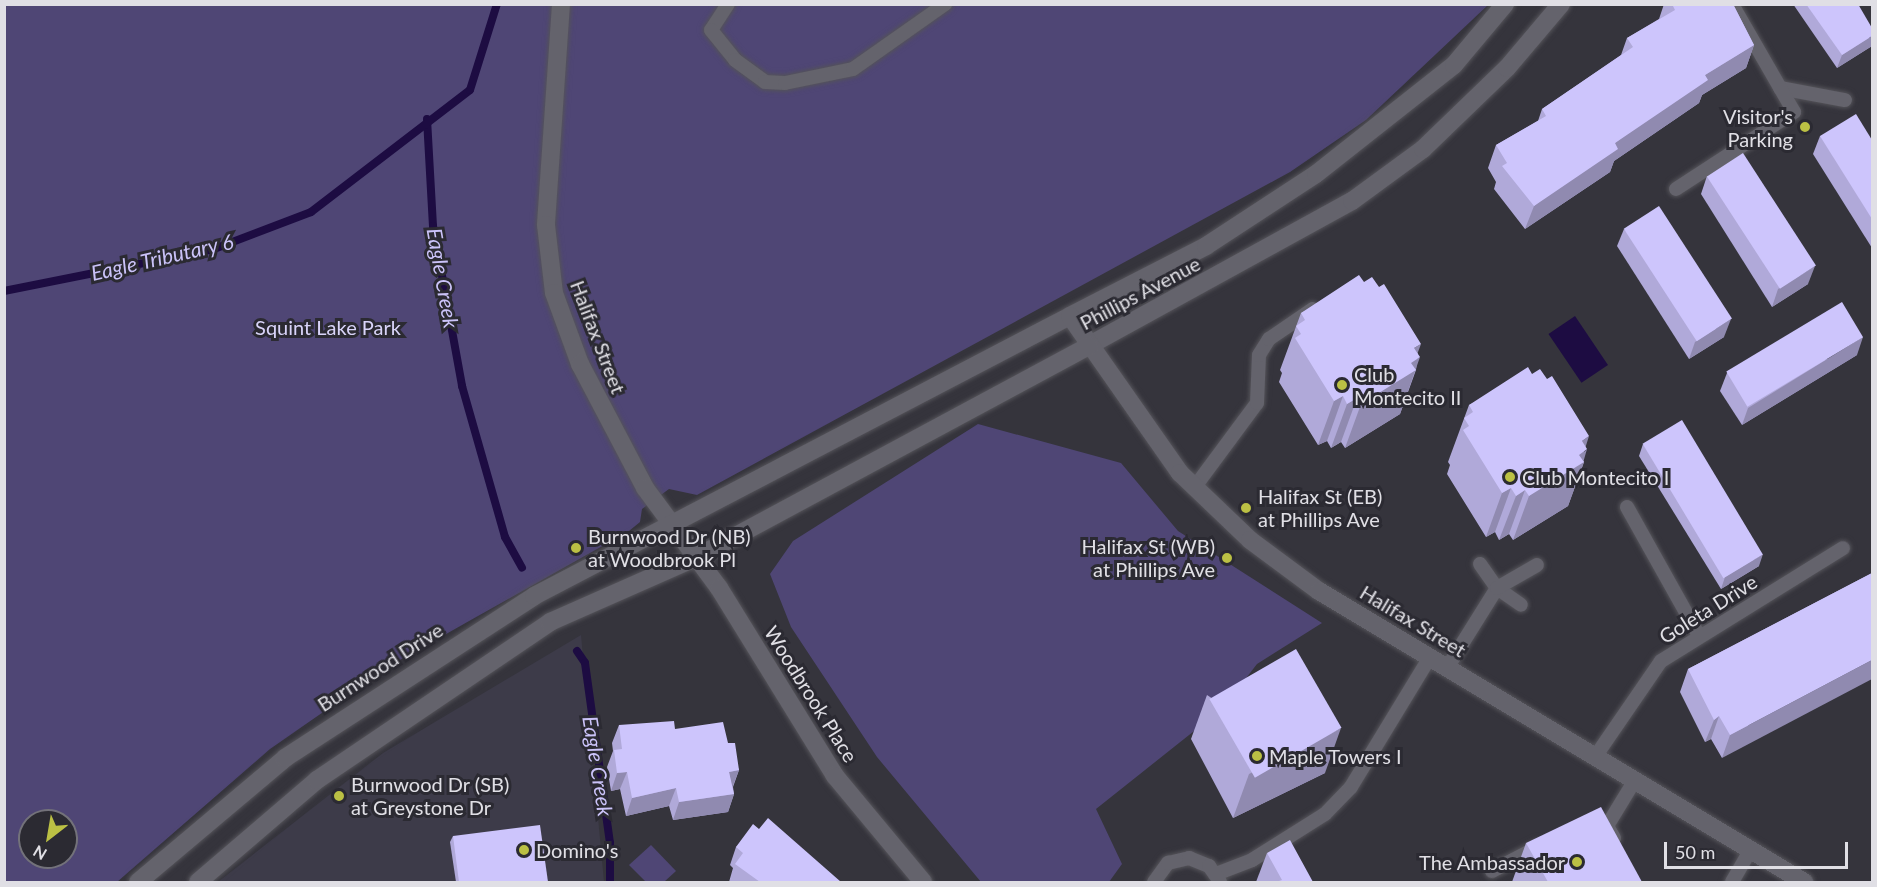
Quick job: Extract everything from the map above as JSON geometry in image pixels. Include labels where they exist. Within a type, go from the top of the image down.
[{"type":"street","name":"Halifax Street","points":[[561,4],[546,225],[554,293],[614,432],[671,523]]},
{"type":"street","name":"Phillips Avenue","points":[[671,523],[1206,246],[1316,174],[1454,65],[1505,4]]},
{"type":"street","name":"Phillips Avenue","points":[[695,558],[1352,201],[1423,149],[1507,68],[1561,4]]},
{"type":"street","name":"Halifax Street","points":[[1070,316],[1088,346],[1194,488],[1278,561],[1447,668],[1804,882]]},
{"type":"street","name":"Woodbrook Place","points":[[671,523],[719,588],[834,776],[923,882]]},
{"type":"street","name":"Burnwood Drive","points":[[138,882],[210,818],[362,705],[534,596],[671,523]]},
{"type":"street","points":[[198,882],[317,780],[514,645],[550,622],[695,558]]},
{"type":"lane","points":[[728,4],[711,30],[735,60],[765,82],[785,83],[853,69],[945,4]]},
{"type":"lane","points":[[1676,189],[1795,113],[1732,4]]},
{"type":"lane","points":[[1780,88],[1845,100]]},
{"type":"lane","points":[[1194,488],[1257,403],[1259,355],[1269,339],[1326,300]]},
{"type":"lane","points":[[1627,507],[1699,636]]},
{"type":"lane","name":"Goleta Drive","points":[[1595,757],[1661,661],[1843,548]]},
{"type":"lane","points":[[1480,564],[1497,588],[1521,605]]},
{"type":"lane","points":[[1447,668],[1497,588],[1536,565]]},
{"type":"lane","points":[[1154,882],[1160,870],[1178,859],[1200,861],[1218,878],[1252,860],[1325,814],[1351,787],[1430,657]]},
{"type":"lane","points":[[1607,826],[1635,780]]},
{"type":"lane","points":[[1589,819],[1607,826],[1620,849]]},
{"type":"lane","points":[[1492,871],[1552,839]]},
{"type":"lane","points":[[1732,882],[1750,851]]},
{"type":"shaded area","points":[[1575,316],[1608,365],[1581,383],[1548,334]]},
{"type":"shaded area","points":[[581,635],[604,882],[218,882],[383,753]]},
{"type":"green space","name":"Squint Lake Park","points":[[5,5],[1488,5],[1366,120],[1290,172],[697,495],[669,489],[642,509],[640,522],[629,531],[391,665],[270,749],[117,882],[5,882]]},
{"type":"green space","points":[[978,424],[1121,463],[1178,531],[1322,623],[1257,664],[1223,708],[1096,809],[1122,864],[1109,882],[981,882],[877,757],[791,627],[770,574],[793,541]]},
{"type":"green space","points":[[651,845],[676,871],[664,882],[646,882],[629,865]]},
{"type":"building","points":[[1672,4],[1733,4],[1754,45],[1705,75],[1708,80],[1615,143],[1618,149],[1534,206],[1502,166],[1507,163],[1496,145],[1546,116],[1542,109],[1633,47],[1627,38],[1675,10]]},
{"type":"building","points":[[1806,4],[1858,4],[1872,28],[1872,36],[1842,55]]},
{"type":"building","points":[[1856,114],[1872,140],[1872,219],[1820,136]]},
{"type":"building","points":[[1743,153],[1816,265],[1780,289],[1707,176]]},
{"type":"building","points":[[1659,206],[1732,318],[1697,341],[1624,229]]},
{"type":"building","points":[[1359,275],[1364,282],[1372,277],[1379,287],[1384,284],[1421,344],[1414,348],[1420,357],[1411,363],[1416,370],[1361,404],[1357,398],[1347,404],[1343,396],[1334,401],[1295,338],[1301,334],[1296,326],[1305,320],[1301,313]]},
{"type":"building","points":[[1842,302],[1863,337],[1747,407],[1726,372]]},
{"type":"building","points":[[1528,367],[1532,374],[1540,369],[1547,379],[1552,376],[1589,436],[1582,441],[1587,449],[1579,455],[1584,462],[1529,496],[1525,490],[1516,496],[1511,488],[1502,493],[1463,430],[1469,426],[1464,418],[1473,412],[1469,405]]},
{"type":"building","points":[[1682,420],[1763,555],[1723,578],[1643,444]]},
{"type":"building","points":[[1872,573],[1872,660],[1730,735],[1719,716],[1714,720],[1688,669]]},
{"type":"building","points":[[1296,649],[1342,728],[1255,778],[1209,699]]},
{"type":"building","points":[[674,721],[675,729],[723,722],[728,743],[735,743],[739,770],[729,772],[734,794],[679,802],[676,788],[632,798],[627,772],[617,773],[614,750],[622,749],[619,725]]},
{"type":"building","points":[[1601,807],[1642,882],[1548,882],[1526,843]]},
{"type":"building","points":[[768,818],[841,882],[760,882],[735,864],[743,853],[736,847],[753,824],[759,829]]},
{"type":"building","points":[[540,825],[548,882],[459,882],[453,836]]},
{"type":"building","points":[[1290,840],[1313,882],[1276,882],[1282,880],[1267,853]]},
{"type":"waterway","name":"Eagle Tributary 6","points":[[4,291],[214,249],[311,212],[470,90],[497,4]]},
{"type":"waterway","name":"Eagle Creek","points":[[427,119],[433,226],[462,386],[505,537],[522,568]]},
{"type":"waterway","name":"Eagle Creek","points":[[577,651],[585,663],[610,843],[610,882]]},
{"type":"place","name":"Visitor's Parking","points":[[1805,127]]},
{"type":"place","name":"Club Montecito II","points":[[1342,385]]},
{"type":"place","name":"Club Montecito I","points":[[1510,477]]},
{"type":"place","name":"Halifax St (EB) at Phillips Ave","points":[[1246,508]]},
{"type":"place","name":"Burnwood Dr (NB) at Woodbrook Pl","points":[[576,548]]},
{"type":"place","name":"Halifax St (WB) at Phillips Ave","points":[[1227,558]]},
{"type":"place","name":"Maple Towers I","points":[[1257,756]]},
{"type":"place","name":"Burnwood Dr (SB) at Greystone Dr","points":[[339,796]]},
{"type":"place","name":"Domino's","points":[[524,850]]},
{"type":"place","name":"The Ambassador","points":[[1577,862]]}]
